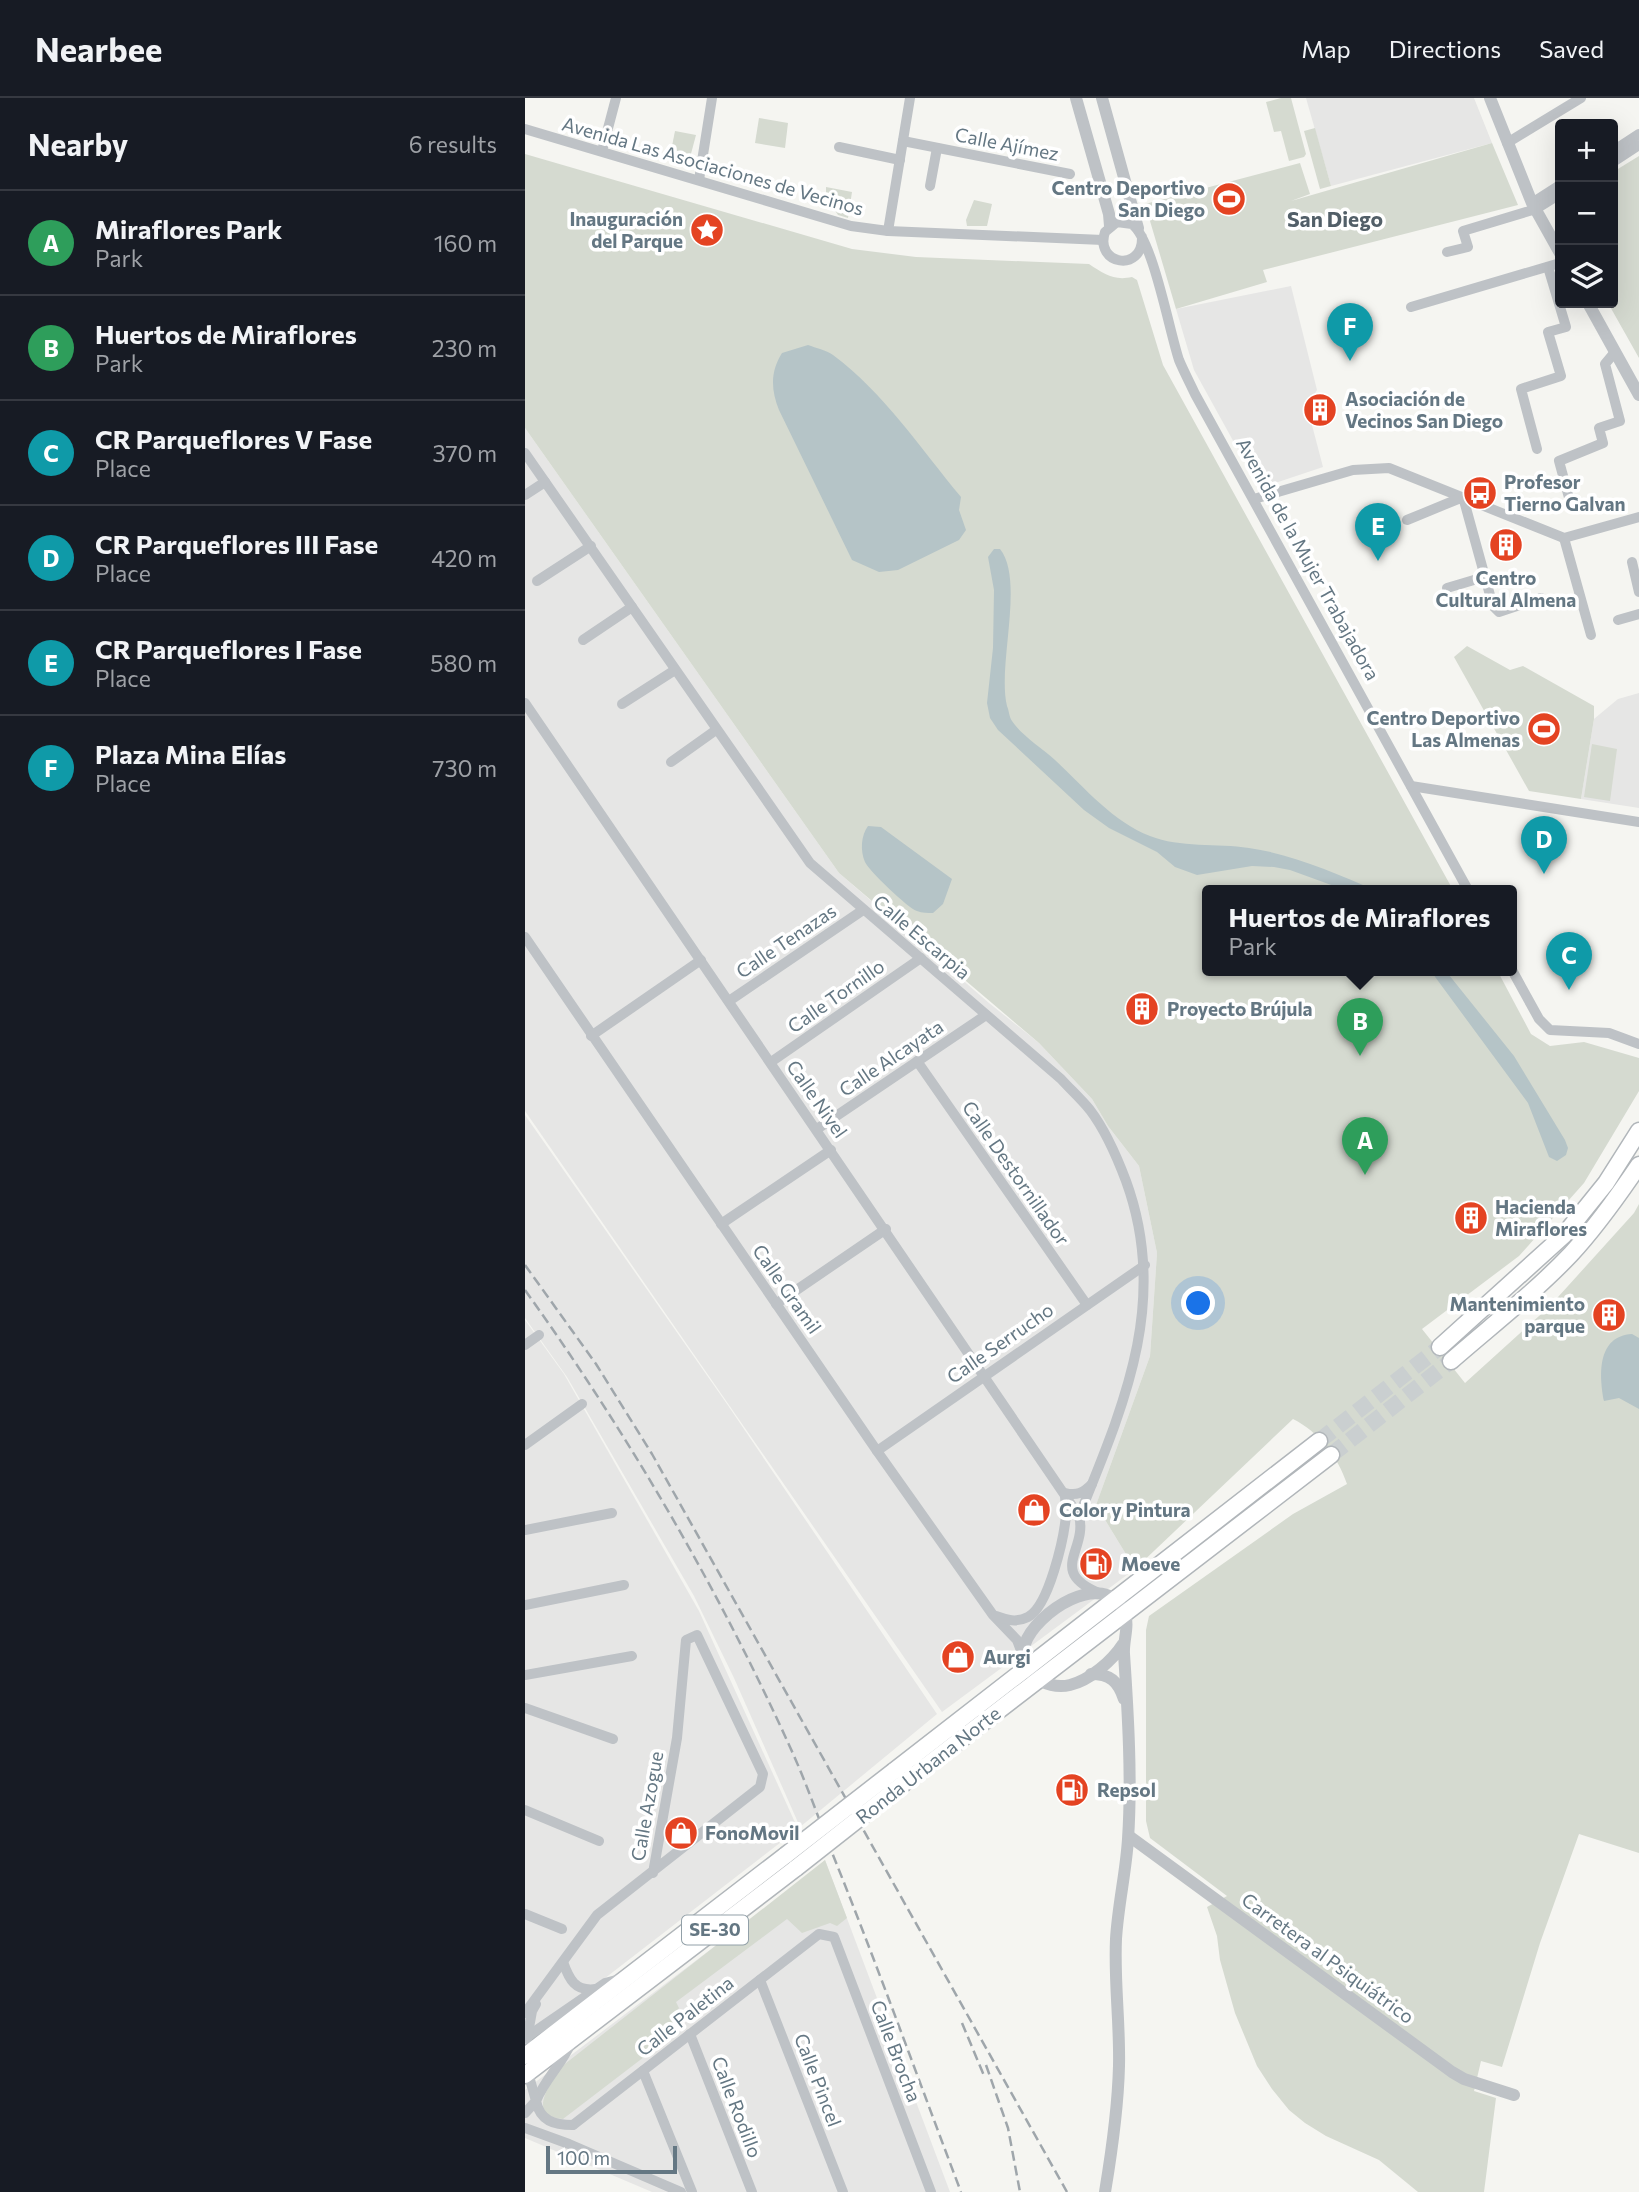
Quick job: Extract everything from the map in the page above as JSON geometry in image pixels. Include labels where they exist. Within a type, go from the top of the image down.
[{"type":"main road","points":[[1440,1347],[1564,1235],[1606,1183],[1639,1130]]},
{"type":"main road","points":[[1451,1361],[1525,1298],[1570,1254],[1620,1194],[1639,1165]]},
{"type":"main road","name":"Ronda Urbana Norte","points":[[526,2074],[796,1868],[1029,1668],[1106,1596],[1319,1441]]},
{"type":"main road","name":"Ronda Urbana Norte","points":[[1029,1668],[1124,1612],[1331,1455]]},
{"type":"main road","name":"Ronda Urbana Norte","points":[[525,2056],[786,1855],[899,1777]]},
{"type":"street","points":[[602,151],[616,98]]},
{"type":"street","points":[[699,180],[712,98]]},
{"type":"street","points":[[888,232],[910,98]]},
{"type":"street","points":[[1076,98],[1108,210],[1110,226],[1103,240],[1104,249],[1109,256],[1121,261],[1130,260],[1140,250],[1140,233],[1125,221],[1110,226]]},
{"type":"street","name":"Avenida de la Mujer Trabajadora","points":[[1102,98],[1180,361],[1195,394],[1465,885]]},
{"type":"street","points":[[1490,98],[1534,206],[1556,245]]},
{"type":"street","points":[[1507,143],[1581,98]]},
{"type":"street","name":"Avenida Las Asociaciones de Vecinos","points":[[525,129],[851,226],[888,232],[1103,240]]},
{"type":"street","points":[[1618,148],[1639,134]]},
{"type":"street","name":"Calle Ajímez","points":[[903,141],[1070,174]]},
{"type":"street","points":[[1618,159],[1639,145]]},
{"type":"street","points":[[839,147],[900,160]]},
{"type":"street","name":"Calle Ajímez","points":[[930,186],[937,148]]},
{"type":"street","points":[[1534,206],[1555,189]]},
{"type":"street","points":[[1447,252],[1468,247],[1464,231],[1555,196]]},
{"type":"street","points":[[1130,260],[1155,276]]},
{"type":"street","points":[[1411,307],[1555,265]]},
{"type":"street","points":[[1548,267],[1555,283]]},
{"type":"street","points":[[1537,449],[1521,389],[1561,376],[1548,332],[1566,327],[1562,308]]},
{"type":"street","points":[[1591,308],[1639,395]]},
{"type":"street","points":[[1571,505],[1559,461],[1604,443],[1599,428],[1620,421],[1605,364],[1615,352]]},
{"type":"street","points":[[1609,380],[1628,374]]},
{"type":"street","name":"Calle Escarpia","points":[[525,453],[810,863],[1053,1071],[1091,1111],[1117,1155],[1135,1205],[1145,1265],[1145,1308],[1137,1352],[1093,1483],[1079,1516],[1081,1522],[1073,1556],[1073,1573],[1077,1581],[1106,1596]]},
{"type":"street","points":[[1254,499],[1353,470],[1389,468],[1564,538],[1639,517]]},
{"type":"street","points":[[525,495],[545,482]]},
{"type":"street","points":[[1407,520],[1463,497]]},
{"type":"street","points":[[1463,497],[1493,606],[1499,612],[1541,598]]},
{"type":"street","points":[[1564,538],[1591,635]]},
{"type":"street","points":[[537,581],[591,546]]},
{"type":"street","points":[[1632,562],[1639,592]]},
{"type":"street","points":[[1447,588],[1484,577]]},
{"type":"street","points":[[583,640],[632,607]]},
{"type":"street","points":[[1618,620],[1639,615]]},
{"type":"street","points":[[622,704],[675,670]]},
{"type":"street","name":"Calle Nivel","points":[[525,703],[886,1229],[1079,1516]]},
{"type":"street","points":[[671,762],[716,730]]},
{"type":"street","points":[[1411,786],[1639,822]]},
{"type":"street","name":"Calle Tenazas","points":[[729,1002],[863,910]]},
{"type":"street","name":"Calle Gramil","points":[[525,937],[877,1451],[993,1615],[1017,1640],[1029,1668]]},
{"type":"street","name":"Calle Tornillo","points":[[771,1062],[921,958]]},
{"type":"street","points":[[591,1036],[701,960]]},
{"type":"street","points":[[1515,976],[1539,1019],[1550,1030],[1609,1033],[1639,1044]]},
{"type":"street","name":"Calle Alcayata","points":[[817,1129],[986,1015]]},
{"type":"street","name":"Calle Destornillador","points":[[917,1062],[1087,1305]]},
{"type":"street","points":[[721,1224],[831,1150]]},
{"type":"street","points":[[776,1304],[886,1229]]},
{"type":"street","name":"Calle Serrucho","points":[[877,1451],[1145,1265]]},
{"type":"street","points":[[525,1345],[539,1335]]},
{"type":"street","points":[[525,1445],[582,1404]]},
{"type":"street","points":[[993,1615],[1010,1621],[1016,1620],[1029,1616],[1042,1602],[1062,1539],[1066,1516],[1065,1493],[1074,1495],[1084,1492],[1093,1483]]},
{"type":"street","points":[[525,1530],[612,1513]]},
{"type":"street","points":[[525,1605],[624,1585]]},
{"type":"street","points":[[1105,2192],[1117,2109],[1119,2064],[1116,1942],[1129,1836],[1124,1612],[1106,1596],[1083,1594],[1053,1611],[1031,1633],[1025,1644],[1029,1668],[1049,1684],[1067,1686],[1091,1674],[1110,1660],[1123,1644]]},
{"type":"street","name":"Calle Azogue","points":[[543,1989],[597,1915],[653,1873],[760,1787],[763,1774],[697,1635],[685,1640],[677,1738],[653,1873]]},
{"type":"street","points":[[525,1675],[632,1656]]},
{"type":"street","points":[[1091,1674],[1103,1674],[1115,1681],[1128,1710]]},
{"type":"street","points":[[525,1708],[613,1739]]},
{"type":"street","points":[[525,1810],[599,1841]]},
{"type":"street","name":"Carretera al Psiquiátrico","points":[[1129,1836],[1453,2072],[1464,2079],[1514,2095]]},
{"type":"street","points":[[525,1914],[562,1930]]},
{"type":"street","name":"Calle Paletina","points":[[573,2125],[819,1934]]},
{"type":"street","name":"Calle Brocha","points":[[819,1934],[834,1937],[931,2192]]},
{"type":"street","points":[[563,1962],[568,1977],[576,1986],[582,1990],[596,1989]]},
{"type":"street","points":[[526,2037],[605,1983],[626,1978]]},
{"type":"street","name":"Calle Pincel","points":[[760,1980],[843,2192]]},
{"type":"street","points":[[525,2012],[543,1989]]},
{"type":"street","points":[[543,1989],[532,2011],[526,2037],[526,2074],[540,2114],[556,2125],[573,2125],[569,2144]]},
{"type":"street","name":"Calle Rodillo","points":[[690,2034],[752,2192]]},
{"type":"street","points":[[525,2113],[564,2058],[572,2040]]},
{"type":"street","points":[[643,2071],[692,2192]]},
{"type":"street","points":[[525,2128],[681,2192]]},
{"type":"shaded area","points":[[1291,98],[1306,154],[1289,161],[1281,131],[1274,132],[1266,102]]},
{"type":"shaded area","points":[[1306,98],[1474,98],[1492,143],[1331,186]]},
{"type":"shaded area","points":[[759,118],[788,123],[785,148],[755,143]]},
{"type":"shaded area","points":[[1315,128],[1331,186],[1320,189],[1304,131]]},
{"type":"shaded area","points":[[675,131],[696,135],[688,165],[669,161]]},
{"type":"shaded area","points":[[1492,143],[1518,205],[1263,270],[1267,282],[1176,309],[1145,204],[1300,163],[1310,194],[1291,201]]},
{"type":"shaded area","points":[[525,154],[852,249],[916,257],[1089,264],[1109,276],[1132,277],[1137,280],[1163,365],[1450,885],[1202,885],[1202,976],[1500,976],[1531,1034],[1550,1046],[1584,1042],[1639,1058],[1639,1091],[1584,1183],[1519,1256],[1422,1329],[1465,1383],[1549,1307],[1634,1213],[1639,1204],[1639,1853],[1579,1834],[1540,1943],[1502,2067],[1481,2061],[1474,2091],[1496,2098],[1484,2192],[1418,2192],[1379,2160],[1326,2136],[1289,2110],[1257,2066],[1235,2013],[1220,1960],[1217,1936],[1207,1907],[1227,1896],[1150,1838],[1146,1821],[1146,1630],[1149,1616],[1293,1514],[1347,1484],[1333,1455],[1319,1438],[1293,1419],[1135,1569],[1096,1505],[1150,1356],[1157,1253],[1139,1166],[1108,1126],[1092,1099],[1039,1043],[839,873],[525,428]]},
{"type":"shaded area","points":[[1639,156],[1639,358],[1611,308],[1618,308],[1618,169]]},
{"type":"shaded area","points":[[826,187],[852,192],[848,218],[826,208]]},
{"type":"shaded area","points":[[974,200],[992,204],[987,226],[967,226],[966,220]]},
{"type":"shaded area","points":[[1291,286],[1317,390],[1307,406],[1323,467],[1263,487],[1252,475],[1194,370],[1176,309]]},
{"type":"shaded area","points":[[808,345],[833,355],[869,386],[961,497],[959,510],[966,530],[959,540],[898,570],[879,572],[852,560],[774,395],[774,374],[782,353]]},
{"type":"shaded area","points":[[525,428],[839,873],[1039,1043],[1092,1099],[1108,1126],[1139,1166],[1157,1253],[1150,1356],[1096,1505],[1135,1569],[942,1712],[525,1111]]},
{"type":"shaded area","points":[[994,549],[1000,549],[1007,563],[1010,581],[1005,689],[1010,718],[1021,732],[1055,760],[1099,803],[1136,830],[1162,840],[1265,851],[1313,865],[1363,885],[1331,885],[1274,867],[1252,866],[1197,875],[1175,867],[1157,852],[1109,828],[1084,810],[998,730],[990,718],[987,703],[993,648],[994,590],[988,557]]},
{"type":"shaded area","name":"Centro Deportivo Las Almenas","points":[[1467,646],[1510,670],[1523,666],[1594,706],[1581,799],[1529,791],[1454,657]]},
{"type":"shaded area","points":[[1639,693],[1639,808],[1581,799],[1594,719],[1618,699]]},
{"type":"shaded area","points":[[1592,744],[1617,749],[1610,801],[1584,797]]},
{"type":"shaded area","points":[[868,826],[881,827],[952,879],[943,904],[933,913],[913,909],[889,889],[865,862],[862,848]]},
{"type":"shaded area","points":[[1434,976],[1450,976],[1514,1056],[1565,1140],[1568,1148],[1566,1155],[1557,1161],[1549,1157],[1528,1103]]},
{"type":"shaded area","points":[[525,1115],[727,1404],[937,1714],[800,1827],[734,1678],[694,1596],[567,1377],[525,1318]]},
{"type":"shaded area","points":[[525,1320],[564,1374],[699,1611],[798,1829],[525,2040]]},
{"type":"shaded area","points":[[1632,1334],[1639,1338],[1639,1409],[1619,1398],[1604,1401],[1602,1391],[1601,1369],[1606,1349],[1621,1336]]},
{"type":"shaded area","points":[[825,1860],[950,2192],[652,2192],[525,2138],[525,2090]]},
{"type":"shaded area","points":[[825,1860],[847,1918],[837,1926],[830,1923],[802,1933],[787,1919],[676,2002],[679,2008],[673,2018],[678,2031],[563,2119],[552,2117],[545,2112],[544,2098],[561,2067]]},
{"type":"tunnel","points":[[1319,1441],[1440,1347]]},
{"type":"tunnel","points":[[1331,1455],[1451,1361]]},
{"type":"railway","points":[[525,1265],[596,1364],[652,1454],[1067,2192]]},
{"type":"railway","points":[[525,1290],[635,1455],[701,1570],[762,1687],[808,1789],[961,2192]]},
{"type":"railway","points":[[962,2023],[985,2078]]},
{"type":"railway","points":[[986,2065],[1008,2128],[1020,2192]]},
{"type":"place","name":"Centro Deportivo San Diego","points":[[1229,199]]},
{"type":"place","name":"Inauguración del Parque","points":[[707,230]]},
{"type":"place","name":"Plaza Mina Elías","points":[[1350,361]]},
{"type":"place","name":"Asociación de Vecinos San Diego","points":[[1320,410]]},
{"type":"place","name":"Profesor Tierno Galvan","points":[[1480,493]]},
{"type":"place","name":"Centro Cultural Almena","points":[[1506,545]]},
{"type":"place","name":"CR Parqueflores I Fase","points":[[1378,561]]},
{"type":"place","name":"Centro Deportivo Las Almenas","points":[[1544,729]]},
{"type":"place","name":"CR Parqueflores III Fase","points":[[1544,874]]},
{"type":"place","name":"CR Parqueflores V Fase","points":[[1569,990]]},
{"type":"place","name":"Proyecto Brújula","points":[[1142,1009]]},
{"type":"place","name":"Huertos de Miraflores","points":[[1360,1056]]},
{"type":"place","name":"Miraflores Park","points":[[1365,1175]]},
{"type":"place","name":"Hacienda Miraflores","points":[[1471,1218]]},
{"type":"place","name":"Mantenimiento parque","points":[[1609,1315]]},
{"type":"place","name":"Color y Pintura","points":[[1034,1510]]},
{"type":"place","name":"Moeve","points":[[1096,1564]]},
{"type":"place","name":"Aurgi","points":[[958,1657]]},
{"type":"place","name":"Repsol","points":[[1072,1790]]},
{"type":"place","name":"FonoMovil","points":[[681,1833]]},
{"type":"district","name":"San Diego","points":[[1335,220]]}]
